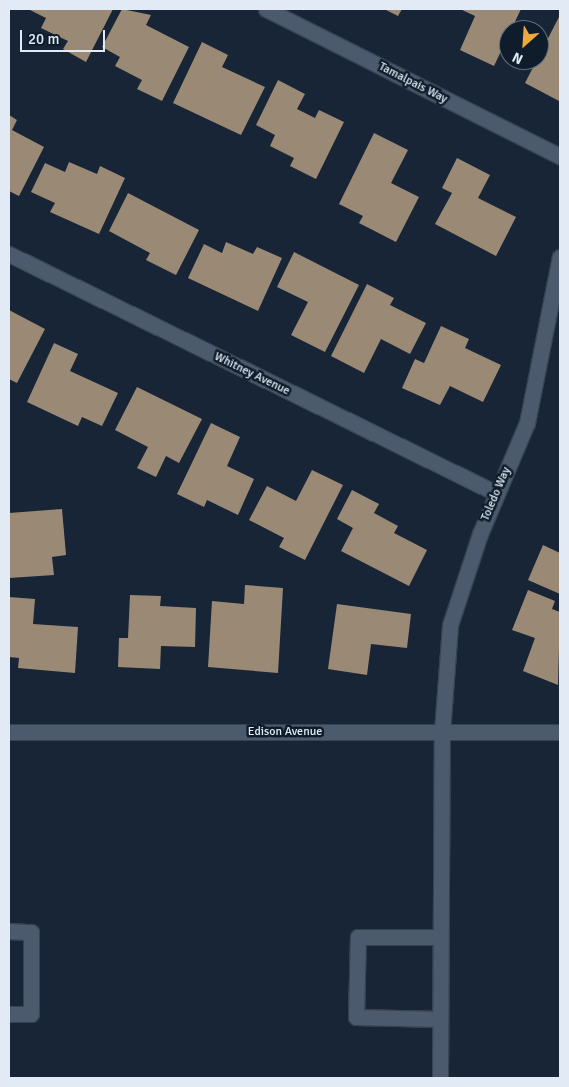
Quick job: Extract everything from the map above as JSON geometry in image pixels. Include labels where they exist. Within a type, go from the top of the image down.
[{"type":"street","name":"Tamalpais Way","points":[[266,9],[560,156]]},
{"type":"street","name":"Whitney Avenue","points":[[9,254],[496,493]]},
{"type":"street","name":"Toledo Way","points":[[440,1078],[442,732],[450,625],[496,493],[527,424],[560,257]]},
{"type":"street","name":"Edison Avenue","points":[[9,732],[560,732]]},
{"type":"street","points":[[9,931],[31,932],[31,1014],[9,1014]]},
{"type":"street","points":[[440,937],[358,937],[356,1017],[440,1019]]},
{"type":"building","points":[[28,9],[113,9],[86,62],[63,49],[68,41],[41,28],[46,18]]},
{"type":"building","points":[[122,9],[151,15],[146,25],[189,47],[162,101],[137,89],[142,80],[115,66],[120,57],[102,47]]},
{"type":"building","points":[[384,9],[402,9],[398,16]]},
{"type":"building","points":[[460,9],[521,9],[516,20],[499,20],[499,55],[494,66],[460,50],[475,16]]},
{"type":"building","points":[[560,15],[559,101],[525,83],[532,70],[549,70],[549,36]]},
{"type":"building","points":[[202,42],[228,55],[222,67],[265,87],[241,135],[173,103]]},
{"type":"building","points":[[278,80],[305,94],[297,109],[315,118],[319,110],[344,122],[316,179],[290,166],[294,158],[270,146],[275,135],[256,125]]},
{"type":"building","points":[[9,115],[17,120],[12,130],[44,147],[19,196],[9,191]]},
{"type":"building","points":[[374,133],[408,150],[391,183],[419,197],[396,242],[359,223],[363,216],[339,204]]},
{"type":"building","points":[[457,158],[490,175],[478,198],[516,217],[496,256],[435,224],[452,193],[442,188]]},
{"type":"building","points":[[69,162],[97,174],[100,166],[125,178],[99,234],[50,212],[55,203],[31,192],[45,163],[65,172]]},
{"type":"building","points":[[128,193],[199,230],[176,275],[146,260],[150,253],[109,231]]},
{"type":"building","points":[[226,242],[253,254],[257,247],[282,258],[258,311],[188,278],[204,244],[222,253]]},
{"type":"building","points":[[294,252],[359,285],[325,352],[291,335],[308,302],[277,287]]},
{"type":"building","points":[[367,284],[394,298],[390,305],[426,323],[410,354],[381,339],[364,373],[331,356]]},
{"type":"building","points":[[9,310],[45,329],[17,383],[9,379]]},
{"type":"building","points":[[441,326],[469,339],[465,348],[501,365],[483,402],[450,386],[440,405],[402,388],[415,359],[424,363]]},
{"type":"building","points":[[54,343],[78,354],[70,371],[118,393],[102,426],[82,417],[78,426],[27,402]]},
{"type":"building","points":[[137,387],[202,419],[179,463],[166,456],[156,477],[137,468],[148,447],[115,430]]},
{"type":"building","points":[[211,423],[240,437],[227,466],[254,479],[238,515],[207,500],[204,507],[177,494]]},
{"type":"building","points":[[312,470],[343,485],[305,560],[279,547],[284,538],[249,520],[267,486],[296,501]]},
{"type":"building","points":[[352,490],[379,504],[374,513],[398,526],[394,533],[427,550],[409,586],[341,551],[353,528],[337,519]]},
{"type":"building","points":[[62,509],[66,555],[52,557],[54,575],[9,578],[9,513]]},
{"type":"building","points":[[543,545],[560,553],[560,594],[528,580]]},
{"type":"building","points":[[245,585],[283,588],[278,673],[208,667],[212,601],[244,604]]},
{"type":"building","points":[[528,590],[555,601],[552,609],[560,612],[558,685],[523,671],[535,638],[512,630]]},
{"type":"building","points":[[130,595],[161,596],[160,606],[196,608],[195,647],[161,646],[160,669],[118,667],[119,638],[128,638]]},
{"type":"building","points":[[9,597],[35,599],[33,624],[78,627],[75,673],[18,668],[19,658],[9,657]]},
{"type":"building","points":[[337,604],[411,614],[407,648],[371,644],[367,675],[328,669]]}]
